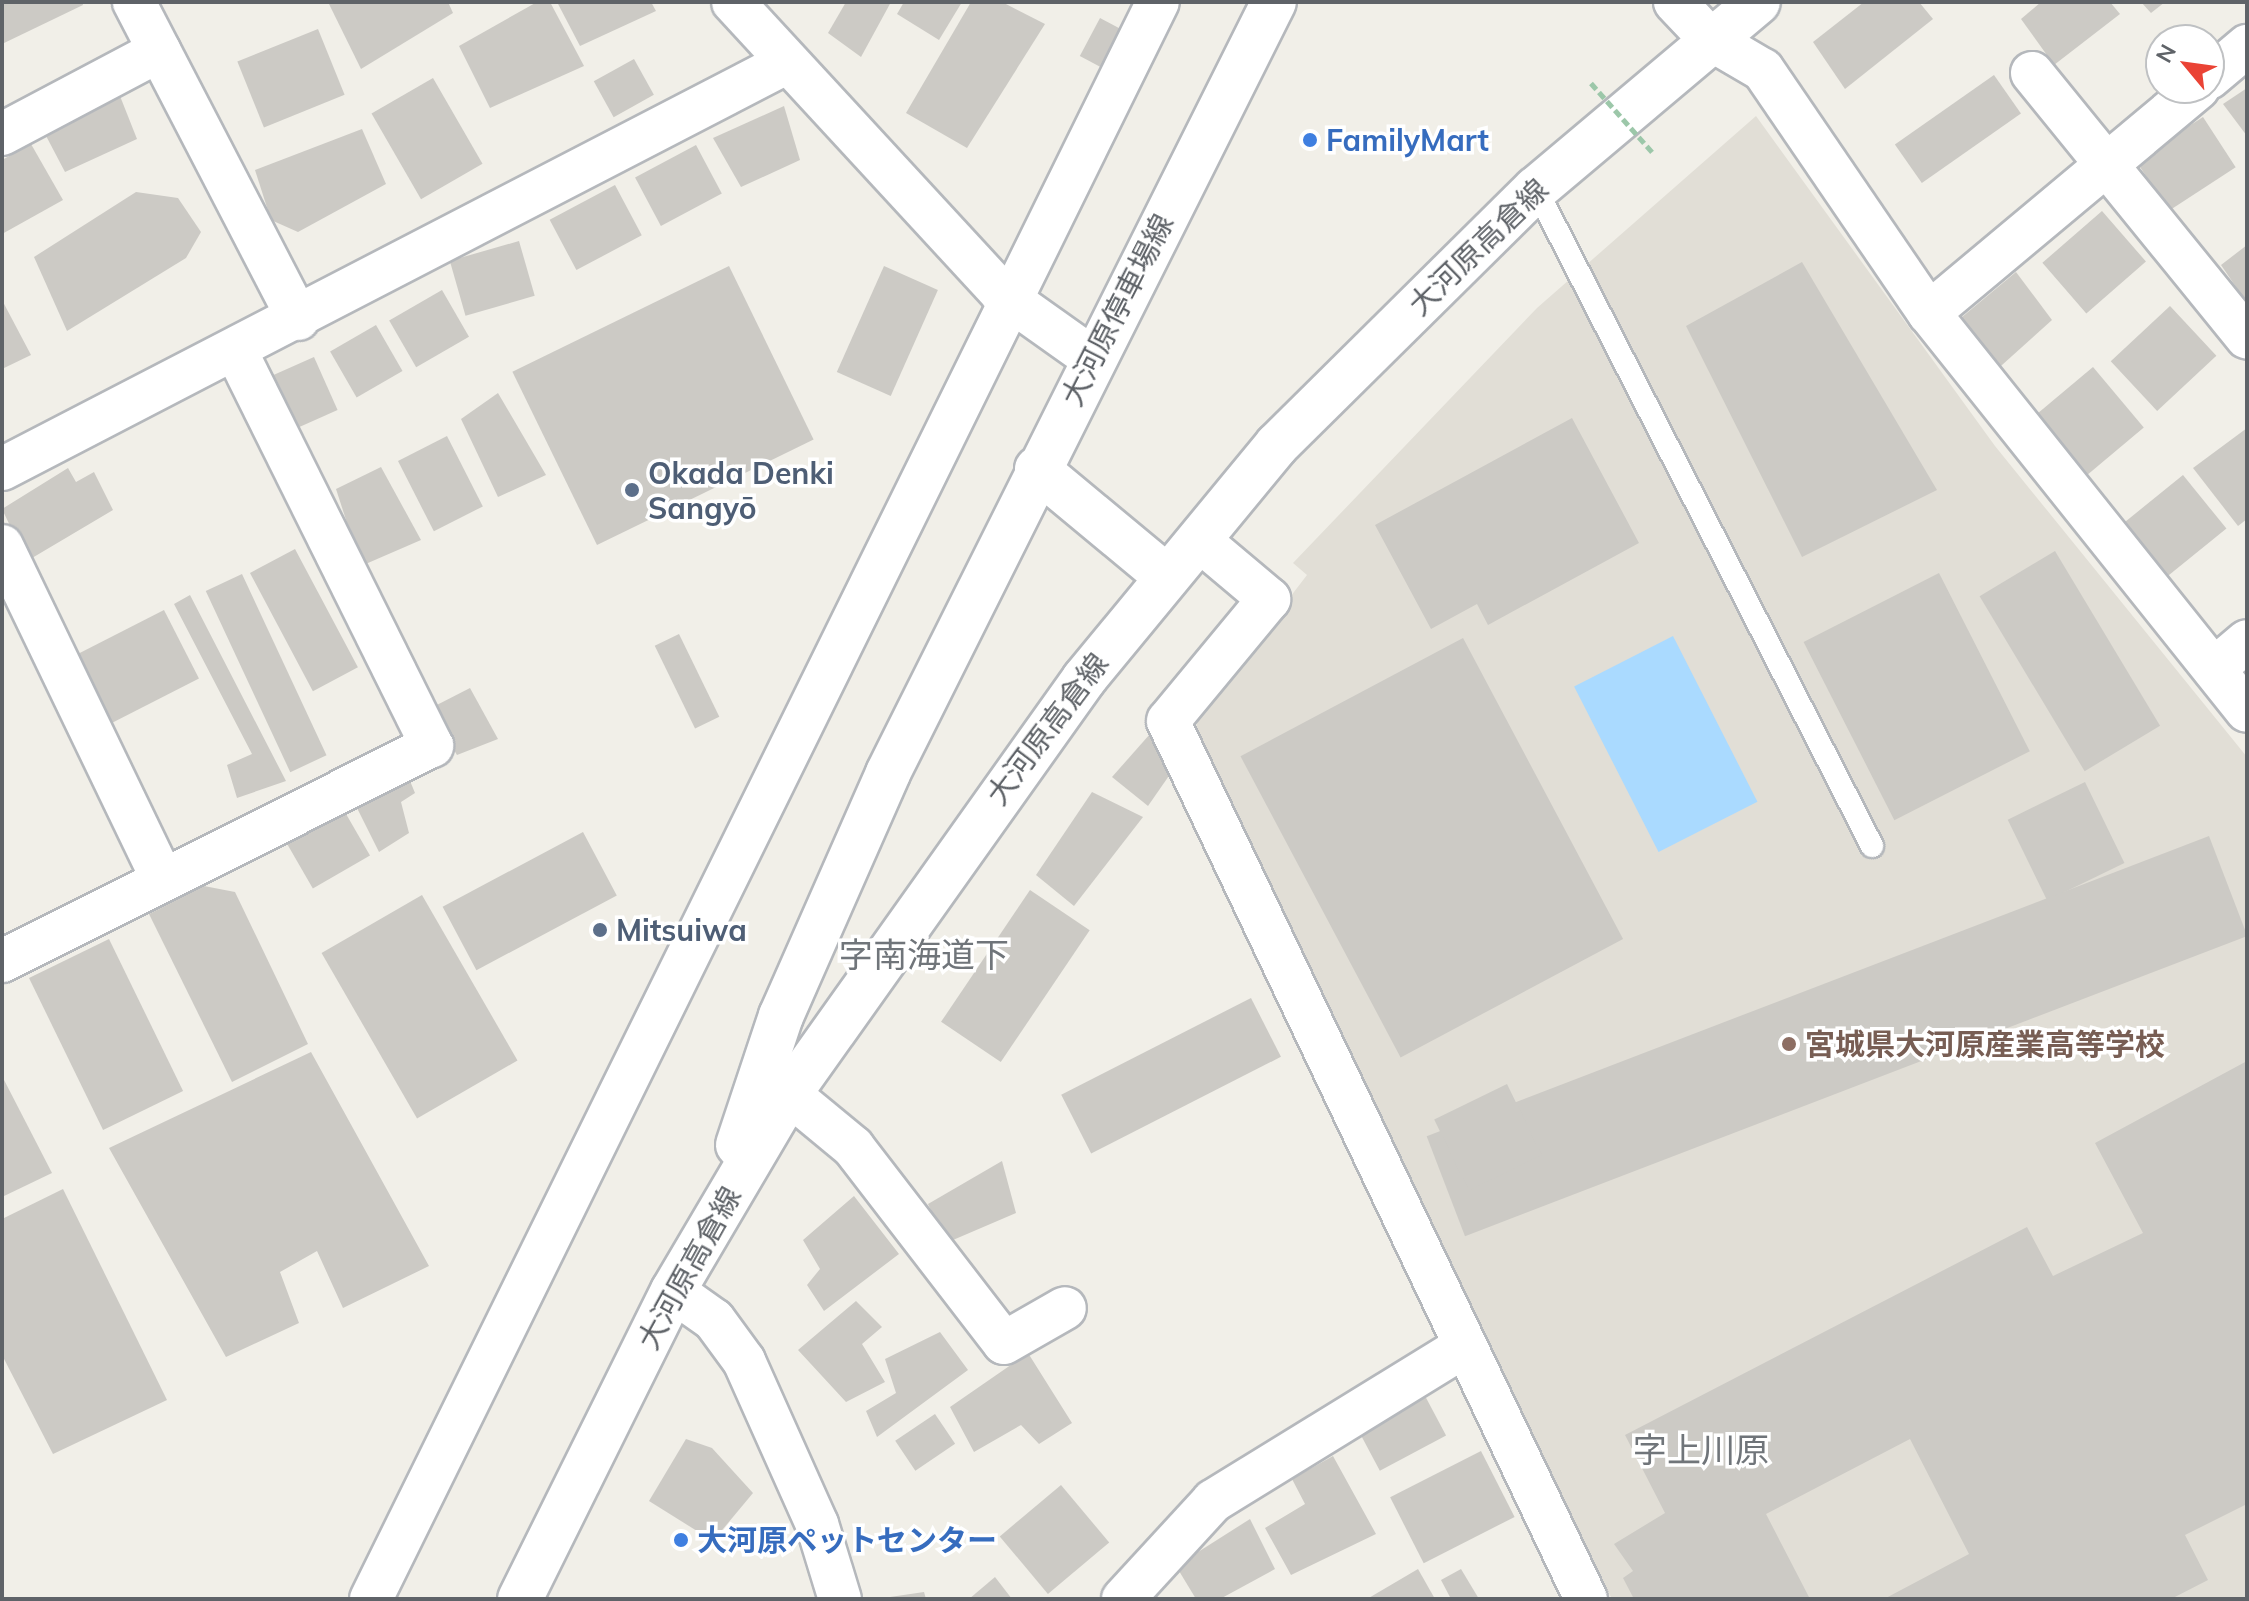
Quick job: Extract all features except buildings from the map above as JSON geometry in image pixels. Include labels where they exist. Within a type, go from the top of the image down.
[{"type":"main road","name":"大河原停車場線","points":[[710,1227],[781,1016],[888,773],[1092,358],[1274,2]]},
{"type":"main road","name":"大河原高倉線","points":[[520,1599],[673,1291],[789,1094],[951,857],[1167,577],[1277,445],[1536,189],[1710,39],[1758,2]]},
{"type":"main road","points":[[1037,469],[1167,577]]},
{"type":"street","points":[[134,2],[298,319]]},
{"type":"street","points":[[733,2],[786,63],[1011,301],[1092,358]]},
{"type":"street","points":[[371,1599],[1158,2]]},
{"type":"street","points":[[1675,2],[1710,39],[1763,70],[1929,313],[2247,711]]},
{"type":"street","points":[[2225,65],[2247,46]]},
{"type":"street","points":[[2,134],[159,51]]},
{"type":"street","points":[[2,469],[298,319],[786,63]]},
{"type":"street","points":[[2032,73],[2247,338]]},
{"type":"street","points":[[1929,313],[2179,104]]},
{"type":"street","points":[[2,961],[432,746],[235,350]]},
{"type":"street","points":[[1199,540],[1269,599],[1168,721],[1586,1599]]},
{"type":"street","points":[[2,546],[163,880]]},
{"type":"street","points":[[2214,669],[2247,641]]},
{"type":"street","points":[[789,1094],[853,1147],[1004,1343],[1065,1308]]},
{"type":"street","points":[[673,1291],[714,1320],[744,1361],[817,1524],[840,1599]]},
{"type":"street","points":[[1123,1599],[1213,1501],[1465,1346]]},
{"type":"lane","points":[[1536,189],[1872,846]]},
{"type":"path","points":[[1591,83],[1654,154]]},
{"type":"shaded area","name":"宮城県大河原産業高等学校","points":[[1756,116],[1995,446],[2247,757],[2247,1599],[1612,1599],[1468,1332],[1189,746],[1201,713],[1307,575],[1293,563],[1537,308]]},
{"type":"water","points":[[1673,636],[1757,802],[1659,852],[1574,686]]},
{"type":"place","name":"FamilyMart","points":[[1310,140]]},
{"type":"place","name":"Okada Denki Sangyō","points":[[632,490]]},
{"type":"place","name":"Mitsuiwa","points":[[600,930]]},
{"type":"place","name":"宮城県大河原産業高等学校","points":[[1789,1044]]},
{"type":"place","name":"大河原ペットセンター","points":[[681,1540]]},
{"type":"district","name":"字南海道下","points":[[924,955]]},
{"type":"district","name":"字上川原","points":[[1701,1450]]}]
